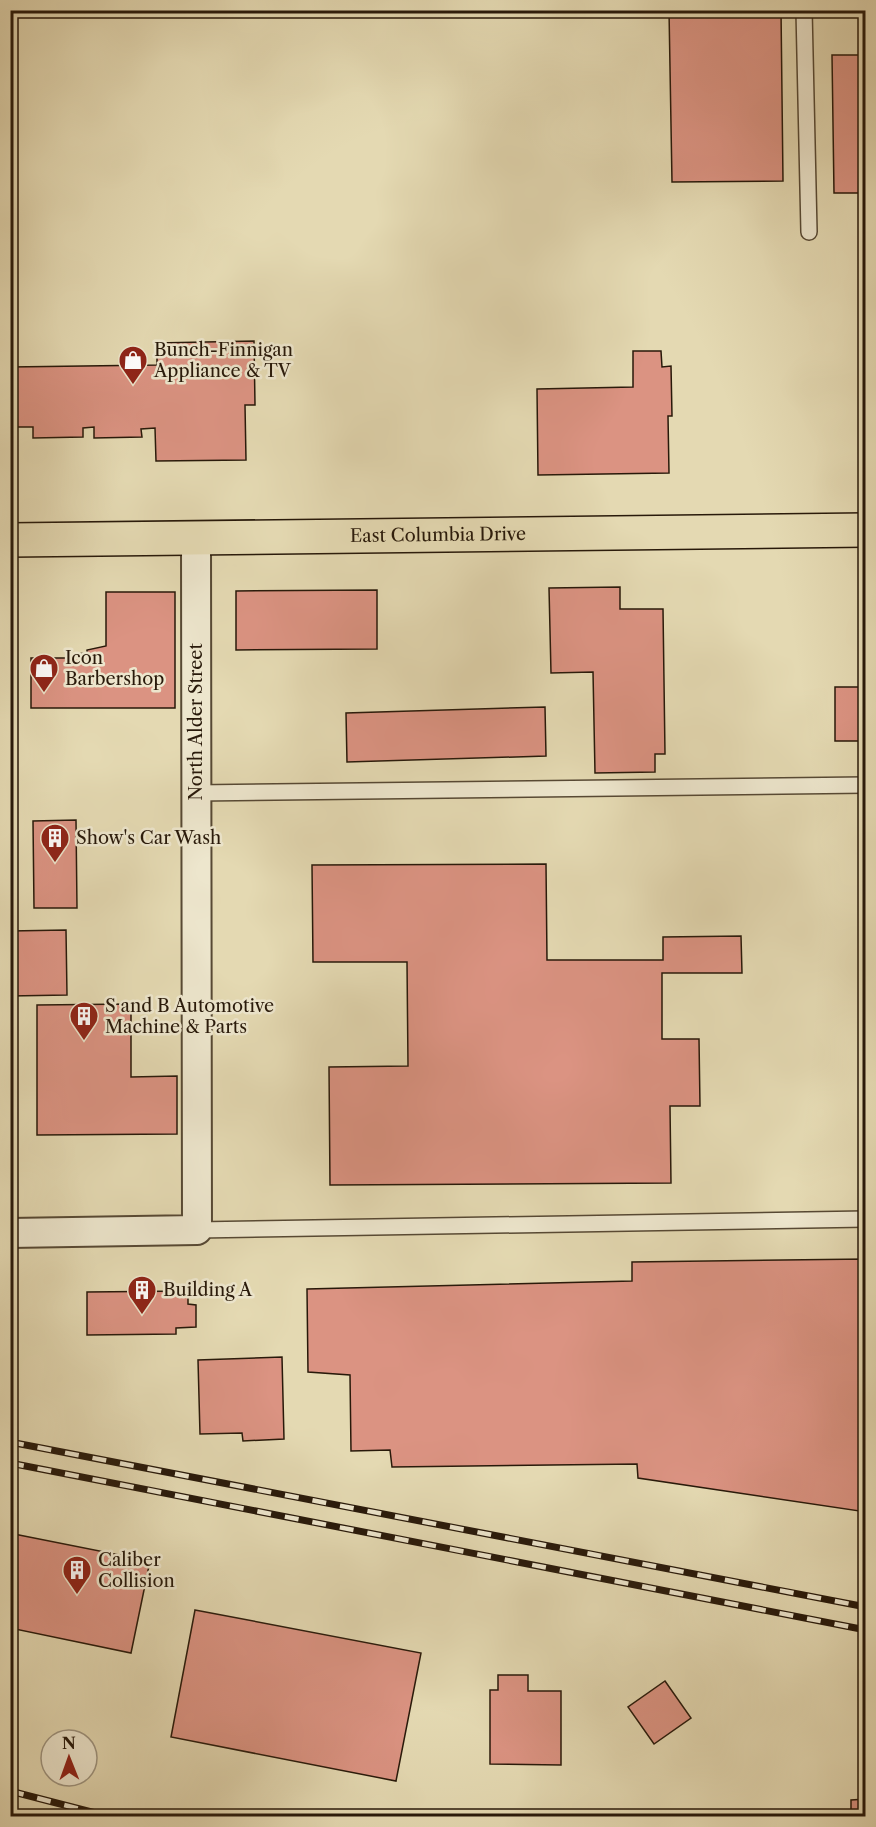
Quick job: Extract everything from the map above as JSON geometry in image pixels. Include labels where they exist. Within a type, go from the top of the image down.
[{"type":"main road","name":"East Columbia Drive","points":[[10,540],[866,530]]},
{"type":"street","name":"North Alder Street","points":[[196,538],[197,1230]]},
{"type":"street","points":[[10,1233],[197,1230]]},
{"type":"lane","points":[[804,10],[809,232]]},
{"type":"lane","points":[[196,793],[866,785]]},
{"type":"lane","points":[[197,1230],[866,1219]]},
{"type":"building","points":[[669,10],[781,10],[783,181],[672,182]]},
{"type":"building","points":[[832,55],[866,55],[866,193],[834,193]]},
{"type":"building","points":[[860,276],[866,276],[866,440]]},
{"type":"building","name":"Bunch-Finnigan Appliance & TV","points":[[254,341],[255,405],[245,405],[246,460],[156,461],[155,428],[141,429],[142,437],[94,438],[94,427],[83,428],[83,437],[33,438],[33,427],[10,427],[10,367],[157,365],[157,343]]},
{"type":"building","points":[[633,351],[661,351],[662,367],[671,366],[672,416],[668,416],[669,473],[538,475],[537,389],[633,387]]},
{"type":"building","points":[[620,587],[620,609],[663,609],[665,754],[655,754],[655,772],[595,773],[593,672],[551,673],[549,588]]},
{"type":"building","points":[[377,590],[377,649],[236,650],[236,591]]},
{"type":"building","points":[[106,592],[175,592],[175,708],[31,708],[31,658],[76,658],[76,654],[87,653],[87,650],[106,646]]},
{"type":"building","points":[[835,687],[866,687],[866,766],[861,766],[861,741],[835,741]]},
{"type":"building","points":[[545,707],[546,756],[347,762],[346,713]]},
{"type":"building","name":"Show's Car Wash","points":[[76,820],[77,908],[34,908],[33,821]]},
{"type":"building","points":[[546,864],[547,960],[663,960],[663,937],[741,936],[742,973],[662,973],[662,1039],[699,1039],[700,1106],[670,1106],[671,1183],[330,1185],[329,1067],[408,1066],[407,962],[313,962],[312,865]]},
{"type":"building","points":[[66,930],[67,995],[10,996],[10,931]]},
{"type":"building","name":"S and B Automotive Machine & Parts","points":[[131,1004],[131,1077],[177,1076],[177,1134],[37,1135],[37,1005]]},
{"type":"building","points":[[866,1259],[866,1512],[638,1478],[637,1464],[392,1467],[390,1450],[351,1451],[350,1375],[308,1372],[307,1289],[632,1281],[632,1262]]},
{"type":"building","name":"Building A","points":[[188,1291],[188,1304],[196,1305],[196,1327],[176,1328],[176,1334],[87,1335],[87,1292]]},
{"type":"building","points":[[282,1357],[284,1439],[243,1441],[242,1433],[200,1434],[198,1360]]},
{"type":"building","name":"Caliber Collision","points":[[14,1534],[150,1561],[131,1653],[10,1628],[10,1549]]},
{"type":"building","points":[[195,1610],[421,1653],[396,1781],[171,1737]]},
{"type":"building","points":[[498,1675],[528,1675],[528,1691],[561,1691],[561,1765],[490,1764],[490,1690],[498,1690]]},
{"type":"building","points":[[665,1681],[691,1718],[654,1744],[628,1707]]},
{"type":"building","points":[[866,1799],[866,1816],[851,1816],[851,1800]]},
{"type":"railway","points":[[10,1442],[866,1607]]},
{"type":"railway","points":[[10,1463],[866,1630]]},
{"type":"railway","points":[[10,1791],[107,1816]]},
{"type":"place","name":"Bunch-Finnigan Appliance & TV","points":[[133,386]]},
{"type":"place","name":"Icon Barbershop","points":[[44,694]]},
{"type":"place","name":"Show's Car Wash","points":[[55,864]]},
{"type":"place","name":"S and B Automotive Machine & Parts","points":[[84,1042]]},
{"type":"place","name":"Building A","points":[[142,1316]]},
{"type":"place","name":"Caliber Collision","points":[[77,1596]]}]
